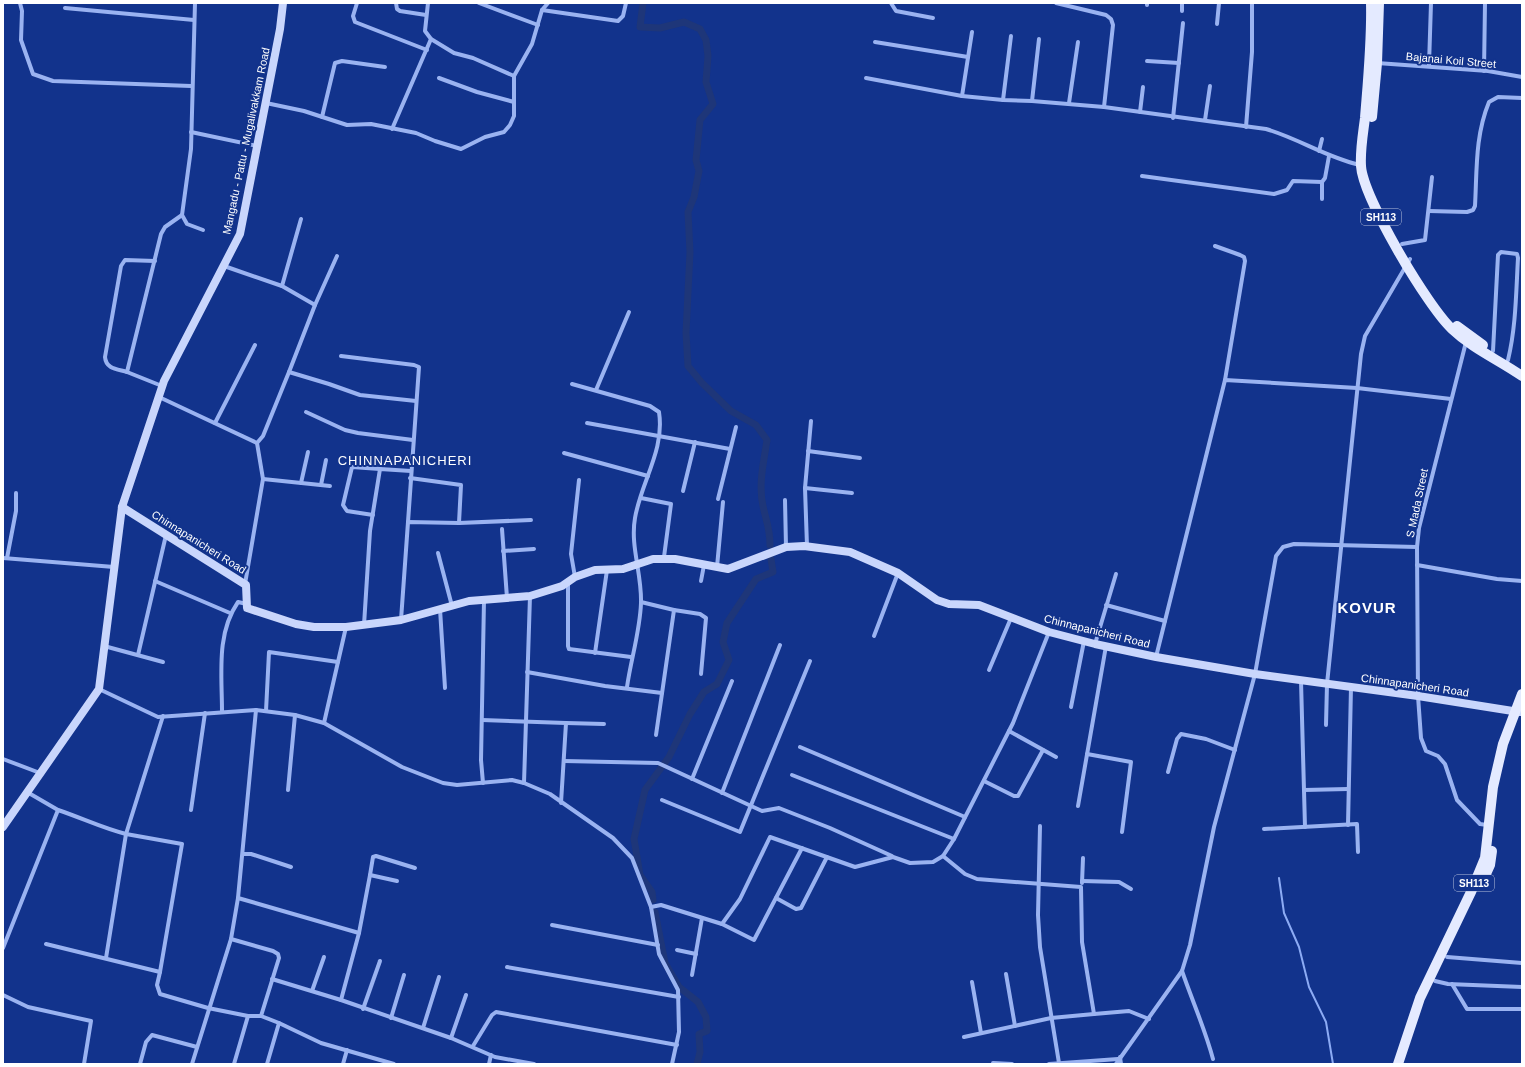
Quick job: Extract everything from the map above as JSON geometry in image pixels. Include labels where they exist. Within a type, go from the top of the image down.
[{"type":"main road","name":"SH113","points":[[1371,3],[1373,63],[1368,168],[1378,198],[1402,244],[1408,261]]},
{"type":"main road","name":"SH113","points":[[1379,3],[1361,165],[1373,201],[1433,306],[1450,328],[1522,376]]},
{"type":"main road","name":"SH113","points":[[1469,340],[1493,351],[1522,369]]},
{"type":"main road","name":"SH113","points":[[1404,1064],[1426,1000],[1490,865],[1499,788],[1522,694]]},
{"type":"main road","name":"SH113","points":[[1398,1064],[1420,998],[1471,892],[1485,858],[1490,825],[1493,787],[1503,744],[1519,711]]},
{"type":"street","points":[[20,3],[22,11],[21,40],[33,74],[53,81],[191,86]]},
{"type":"street","points":[[194,3],[191,86],[191,149],[182,215],[187,224],[203,230]]},
{"type":"street","name":"Mangadu - Pattu - Mugalivakkam Road","points":[[3,827],[98,689],[122,507],[162,386],[240,234],[280,29],[283,3]]},
{"type":"street","points":[[357,3],[353,16],[355,22],[427,50]]},
{"type":"street","points":[[396,3],[397,9],[426,15]]},
{"type":"street","points":[[428,3],[425,31],[432,39],[454,53],[473,58],[514,76]]},
{"type":"street","points":[[479,3],[538,25]]},
{"type":"street","points":[[266,103],[304,111],[347,124],[371,124],[416,133],[461,149],[485,137],[504,132],[510,125],[514,116],[514,76],[532,44],[542,10],[548,3]]},
{"type":"street","points":[[542,10],[618,21],[623,16],[626,3]]},
{"type":"street","points":[[891,3],[896,11],[933,18]]},
{"type":"street","points":[[1056,3],[1106,15],[1111,19],[1113,25],[1104,107]]},
{"type":"street","points":[[1182,3],[1182,11]]},
{"type":"street","points":[[1218,24],[1219,3]]},
{"type":"street","points":[[1246,127],[1252,52],[1252,3]]},
{"type":"street","points":[[1429,66],[1431,3]]},
{"type":"street","points":[[1484,71],[1485,3]]},
{"type":"street","points":[[65,8],[194,20]]},
{"type":"street","points":[[1173,118],[1183,23]]},
{"type":"street","points":[[962,96],[972,32]]},
{"type":"street","points":[[1003,100],[1011,36]]},
{"type":"street","points":[[392,129],[432,39]]},
{"type":"street","points":[[1032,101],[1039,39]]},
{"type":"street","points":[[875,42],[968,57]]},
{"type":"street","points":[[1069,103],[1078,42]]},
{"type":"street","points":[[322,117],[335,64],[342,61],[385,67]]},
{"type":"street","points":[[1147,61],[1179,63]]},
{"type":"street","name":"Bajanai Koil Street","points":[[1373,63],[1484,71],[1522,77]]},
{"type":"street","points":[[439,78],[477,92],[514,102]]},
{"type":"street","points":[[866,78],[962,96],[1003,100],[1069,103],[1140,112],[1173,118],[1205,120],[1266,129],[1287,135],[1329,156],[1361,165]]},
{"type":"street","points":[[1205,120],[1210,86]]},
{"type":"street","points":[[1140,112],[1143,87]]},
{"type":"street","points":[[1429,211],[1466,212],[1473,210],[1476,192],[1477,149],[1479,134],[1489,102],[1498,97],[1522,98]]},
{"type":"street","points":[[191,132],[257,146]]},
{"type":"street","points":[[1319,151],[1322,139]]},
{"type":"street","points":[[1322,199],[1322,182],[1325,178],[1329,156]]},
{"type":"street","points":[[1142,176],[1274,194],[1287,190],[1293,181],[1322,182]]},
{"type":"street","points":[[1402,244],[1425,240],[1432,177]]},
{"type":"street","points":[[127,372],[161,234],[165,227],[182,215]]},
{"type":"street","points":[[282,286],[301,219]]},
{"type":"street","points":[[1156,657],[1225,380],[1245,261],[1244,257],[1240,255],[1215,246]]},
{"type":"street","points":[[1493,351],[1498,255],[1501,252],[1514,253],[1517,254],[1518,258],[1515,316],[1513,339],[1508,360]]},
{"type":"street","points":[[245,584],[262,479],[257,443],[263,436],[315,305],[337,256]]},
{"type":"street","points":[[154,261],[125,260],[121,266],[105,362],[109,367],[127,372],[162,386]]},
{"type":"street","points":[[1326,725],[1327,684],[1340,545],[1357,388],[1365,336],[1408,261]]},
{"type":"street","points":[[224,266],[282,286],[315,305]]},
{"type":"street","points":[[596,390],[629,312]]},
{"type":"street","name":"S Mada Street","points":[[1469,340],[1451,400],[1419,528],[1417,547],[1418,720],[1424,748],[1429,753],[1438,756],[1445,764],[1460,804],[1480,824],[1490,825]]},
{"type":"street","points":[[215,423],[255,345]]},
{"type":"street","points":[[341,356],[417,366],[419,371],[410,478],[401,620]]},
{"type":"street","points":[[289,372],[360,395],[416,401]]},
{"type":"street","points":[[1225,380],[1357,388],[1451,400]]},
{"type":"street","points":[[572,384],[655,408],[659,412],[660,421],[658,445],[635,517],[634,533],[636,565],[641,602],[627,687]]},
{"type":"street","points":[[159,397],[257,443]]},
{"type":"street","points":[[306,412],[345,430],[413,440]]},
{"type":"street","points":[[807,546],[805,488],[811,421]]},
{"type":"street","points":[[587,423],[730,449]]},
{"type":"street","points":[[718,499],[736,427]]},
{"type":"street","points":[[683,491],[695,442]]},
{"type":"street","points":[[808,451],[860,458]]},
{"type":"street","points":[[301,483],[308,452]]},
{"type":"street","points":[[564,453],[648,476]]},
{"type":"street","points":[[320,485],[326,460]]},
{"type":"street","points":[[373,515],[347,511],[343,505],[352,467],[411,470]]},
{"type":"street","points":[[364,625],[370,531],[380,468]]},
{"type":"street","points":[[410,478],[460,485],[458,523]]},
{"type":"street","points":[[262,479],[330,486]]},
{"type":"street","points":[[575,577],[570,554],[579,480]]},
{"type":"street","points":[[805,488],[852,493]]},
{"type":"street","points":[[16,493],[16,511],[5,558],[114,567]]},
{"type":"street","points":[[641,498],[671,504],[664,558]]},
{"type":"street","points":[[785,500],[786,547]]},
{"type":"street","points":[[717,567],[723,502]]},
{"type":"street","name":"Chinnapanicheri Road","points":[[122,507],[245,584],[247,608],[296,624],[314,627],[346,627],[401,620],[469,601],[530,596],[562,586],[575,577],[595,570],[623,569],[653,559],[664,558],[728,569],[786,547],[807,546],[850,552],[898,573],[937,600],[949,604],[979,605],[1049,632],[1095,644],[1156,657],[1255,674],[1519,711]]},
{"type":"street","points":[[408,522],[458,523],[531,520]]},
{"type":"street","points":[[502,529],[507,598]]},
{"type":"street","points":[[138,655],[166,534]]},
{"type":"street","points":[[1116,1064],[1182,971],[1190,945],[1214,828],[1255,674],[1276,556],[1283,547],[1294,544],[1417,547]]},
{"type":"street","points":[[503,551],[534,549]]},
{"type":"street","points":[[438,552],[452,606]]},
{"type":"street","points":[[701,581],[704,565]]},
{"type":"street","points":[[1417,565],[1497,579],[1522,581]]},
{"type":"street","points":[[595,653],[607,570]]},
{"type":"street","points":[[874,636],[898,573]]},
{"type":"street","points":[[1095,644],[1116,574]]},
{"type":"street","points":[[155,581],[230,613]]},
{"type":"street","points":[[568,582],[568,646],[573,651],[631,657]]},
{"type":"street","points":[[524,783],[530,596]]},
{"type":"street","points":[[483,783],[481,760],[484,600]]},
{"type":"street","points":[[222,712],[222,644],[230,613],[238,602],[247,604]]},
{"type":"street","points":[[641,602],[674,610],[700,614],[706,618],[701,674]]},
{"type":"street","points":[[1106,605],[1165,621]]},
{"type":"street","points":[[440,610],[445,688]]},
{"type":"street","points":[[656,735],[674,610]]},
{"type":"street","points":[[989,670],[1012,617]]},
{"type":"street","points":[[324,723],[346,627]]},
{"type":"street","points":[[564,761],[658,763],[762,811],[779,808],[830,828],[893,857],[910,863],[933,862],[943,856],[954,839],[984,781],[1009,731],[1049,632]]},
{"type":"street","points":[[1072,707],[1084,641]]},
{"type":"street","points":[[722,793],[780,645]]},
{"type":"street","points":[[104,646],[163,662]]},
{"type":"street","points":[[1078,806],[1106,646]]},
{"type":"street","points":[[266,711],[269,652],[338,662]]},
{"type":"street","points":[[662,800],[740,832],[810,661]]},
{"type":"street","points":[[527,672],[605,686],[627,687],[662,692]]},
{"type":"street","points":[[1301,681],[1306,827]]},
{"type":"street","points":[[692,779],[732,682]]},
{"type":"street","points":[[1348,824],[1351,687]]},
{"type":"street","points":[[98,689],[158,716],[256,710],[295,715],[324,723],[402,767],[443,783],[457,785],[512,780],[524,783],[550,794],[613,838],[632,858],[651,906],[659,954],[678,990],[679,1032],[672,1064]]},
{"type":"street","points":[[192,1064],[230,939],[238,898],[256,710]]},
{"type":"street","points":[[191,810],[206,713]]},
{"type":"street","points":[[288,790],[295,715]]},
{"type":"street","points":[[106,958],[126,834],[163,716]]},
{"type":"street","points":[[482,720],[604,724]]},
{"type":"street","points":[[561,803],[566,723]]},
{"type":"street","points":[[1009,731],[1056,757]]},
{"type":"street","points":[[1168,772],[1177,739],[1181,734],[1206,739],[1235,750]]},
{"type":"street","points":[[800,747],[965,817]]},
{"type":"street","points":[[984,781],[1014,796],[1018,796],[1043,750]]},
{"type":"street","points":[[1087,754],[1131,762],[1122,832]]},
{"type":"street","points":[[3,759],[40,773]]},
{"type":"street","points":[[792,775],[954,839]]},
{"type":"street","points":[[1304,790],[1348,789]]},
{"type":"street","points":[[27,792],[58,810],[91,821],[102,828],[182,844],[157,985],[160,994],[208,1008],[248,1016],[261,1016],[321,1043],[394,1064]]},
{"type":"street","points":[[3,948],[58,810]]},
{"type":"street","points":[[1264,828],[1357,824],[1358,852]]},
{"type":"street","points":[[1040,826],[1038,915],[1040,947],[1059,1062]]},
{"type":"street","points":[[722,924],[740,899],[770,837],[855,867],[893,857]]},
{"type":"street","points":[[651,906],[661,905],[722,924],[754,940],[802,848]]},
{"type":"street","points":[[243,854],[251,854],[291,867]]},
{"type":"street","points":[[341,1000],[359,933],[373,857],[376,856],[415,868]]},
{"type":"street","points":[[943,856],[970,877],[1081,887]]},
{"type":"street","points":[[776,898],[796,909],[801,908],[827,857]]},
{"type":"street","points":[[1082,858],[1082,942],[1094,1014]]},
{"type":"street","points":[[370,875],[397,881]]},
{"type":"street","points":[[1082,881],[1119,882],[1131,889]]},
{"type":"street","points":[[238,898],[359,933]]},
{"type":"street","points":[[692,975],[702,918]]},
{"type":"street","points":[[552,925],[658,945]]},
{"type":"street","points":[[230,939],[273,951],[278,954],[279,958],[261,1016]]},
{"type":"street","points":[[46,944],[160,972]]},
{"type":"street","points":[[677,950],[696,954]]},
{"type":"street","points":[[1447,956],[1522,963]]},
{"type":"street","points":[[312,991],[324,958]]},
{"type":"street","points":[[364,1009],[380,961]]},
{"type":"street","points":[[507,967],[678,997]]},
{"type":"street","points":[[1182,971],[1197,1014],[1207,1035],[1212,1059]]},
{"type":"street","points":[[1006,974],[1015,1026]]},
{"type":"street","points":[[391,1018],[404,975]]},
{"type":"street","points":[[423,1028],[439,977]]},
{"type":"street","points":[[272,979],[341,1000],[423,1028],[473,1046],[491,1055],[534,1064]]},
{"type":"street","points":[[1435,981],[1452,984],[1522,987]]},
{"type":"street","points":[[972,982],[981,1033]]},
{"type":"street","points":[[1452,984],[1467,1009],[1522,1009]]},
{"type":"street","points":[[3,995],[28,1007],[91,1021],[84,1064]]},
{"type":"street","points":[[451,1038],[466,995]]},
{"type":"street","points":[[473,1046],[492,1015],[496,1012],[677,1045]]},
{"type":"street","points":[[964,1036],[1051,1018],[1094,1014],[1129,1012],[1149,1019]]},
{"type":"street","points":[[234,1064],[248,1016]]},
{"type":"street","points":[[267,1064],[279,1023]]},
{"type":"street","points":[[140,1064],[146,1042],[152,1036],[197,1047]]},
{"type":"street","points":[[343,1064],[347,1050]]},
{"type":"street","points":[[488,1064],[491,1055]]},
{"type":"street","points":[[1048,1064],[1119,1058]]},
{"type":"street","points":[[1119,1058],[1121,1064]]},
{"type":"street","points":[[993,1063],[1012,1064]]},
{"type":"waterway","points":[[643,3],[640,27],[660,28],[684,22],[700,29],[706,40],[708,56],[706,82],[713,104],[700,120],[696,160],[699,171],[694,197],[688,212],[690,252],[686,333],[688,366],[702,383],[731,411],[756,425],[767,440],[761,489],[763,506],[769,529],[770,545]]},
{"type":"waterway","points":[[653,900],[652,892],[640,875],[634,839],[645,790],[669,757],[690,714],[704,692],[717,684],[729,660],[723,642],[727,623],[756,579],[773,572],[771,559]]},
{"type":"waterway","points":[[1279,878],[1284,913],[1299,947],[1309,987],[1326,1022],[1333,1064]]},
{"type":"waterway","points":[[655,912],[665,963],[679,987],[698,1002],[706,1017],[707,1031],[699,1034],[700,1052],[697,1064]]},
{"type":"district","name":"CHINNAPANICHERI","points":[[405,460]]},
{"type":"district","name":"KOVUR","points":[[1367,608]]}]
